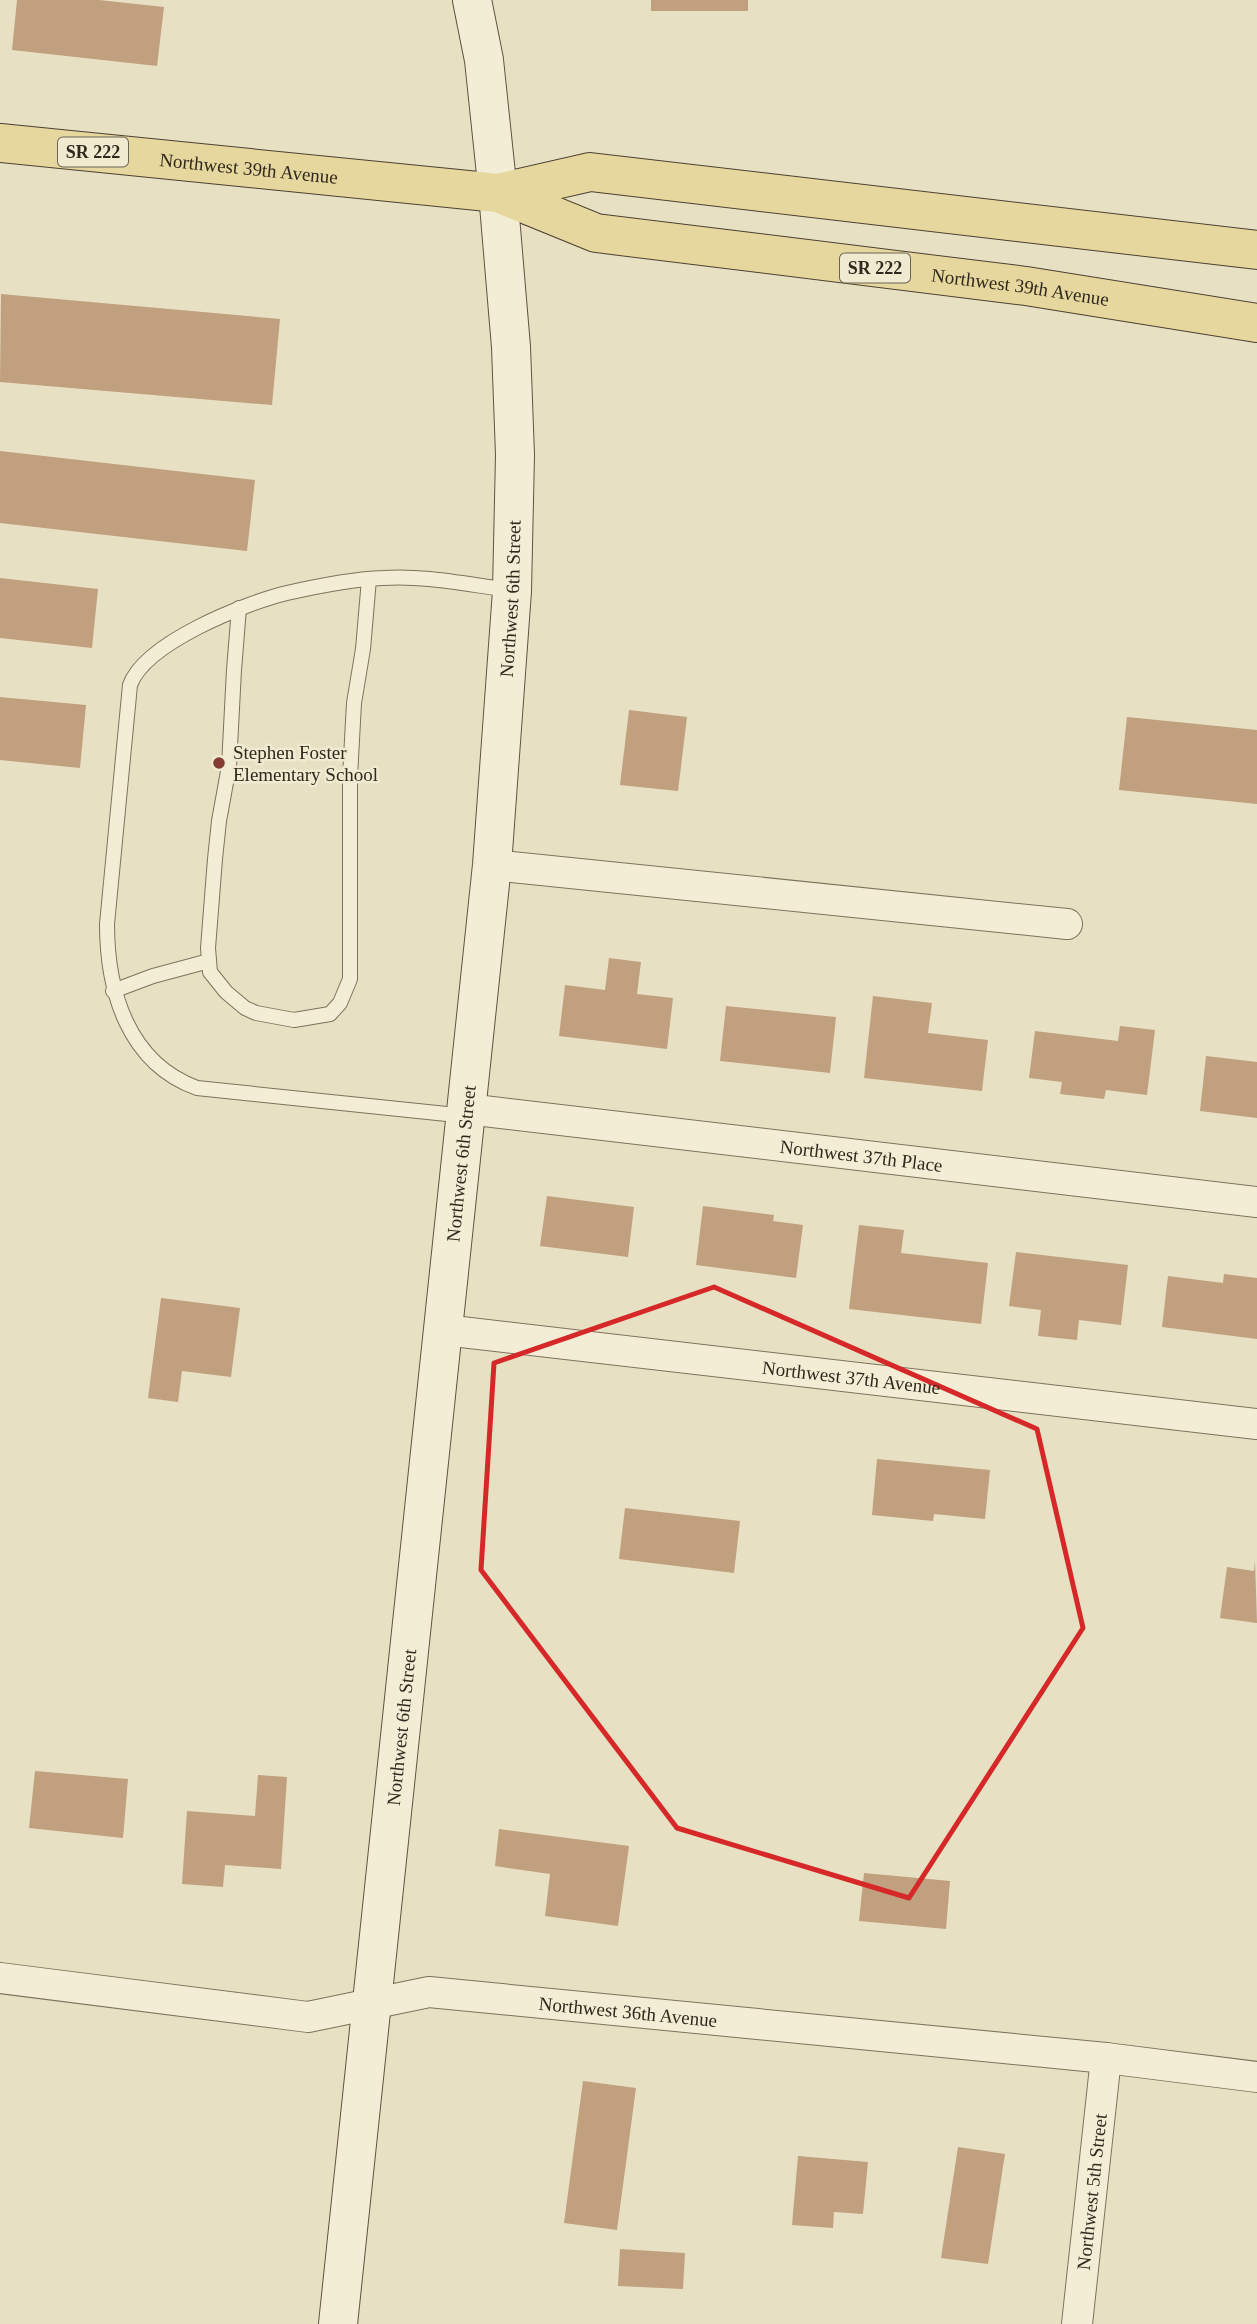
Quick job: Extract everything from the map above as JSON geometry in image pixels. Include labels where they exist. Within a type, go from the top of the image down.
[{"type":"main road","name":"Northwest 6th Street","points":[[338,2324],[492,865],[512,591],[515,455],[511,347],[484,60],[472,0]]},
{"type":"main road","name":"Northwest 39th Avenue","points":[[0,143],[498,193],[596,233],[1026,286],[1257,323]]},
{"type":"main road","name":"Northwest 39th Avenue","points":[[498,193],[590,172],[1257,250]]},
{"type":"street","points":[[492,865],[1068,924]]},
{"type":"street","name":"Northwest 37th Place","points":[[467,1113],[1257,1202]]},
{"type":"street","name":"Northwest 37th Avenue","points":[[444,1330],[1257,1424]]},
{"type":"street","name":"Northwest 36th Avenue","points":[[0,1978],[308,2017],[429,1992],[1106,2058],[1257,2077]]},
{"type":"street","name":"Northwest 5th Street","points":[[1077,2324],[1106,2058]]},
{"type":"lane","points":[[467,1113],[190,1085],[170,1074],[152,1058],[124,1018],[113,991],[107,954],[107,924],[130,685],[134,672],[164,645],[239,608],[285,593],[369,579],[422,578],[512,591]]},
{"type":"lane","points":[[239,608],[229,766],[216,846],[208,948],[210,972],[226,992],[245,1008],[256,1013],[294,1020],[330,1014],[340,1003],[350,979],[350,777],[354,703],[363,649],[369,579]]},
{"type":"lane","points":[[113,991],[153,976],[209,961]]},
{"type":"highlighted area","points":[[714,1287],[1037,1429],[1083,1628],[909,1898],[677,1828],[481,1570],[494,1363]]},
{"type":"building","points":[[17,0],[99,0],[164,7],[157,66],[12,50]]},
{"type":"building","points":[[651,0],[748,0],[748,11],[651,11]]},
{"type":"building","points":[[1,294],[280,319],[272,405],[0,382]]},
{"type":"building","points":[[0,451],[255,480],[247,551],[0,523]]},
{"type":"building","points":[[0,578],[98,589],[92,648],[0,638]]},
{"type":"building","points":[[0,697],[86,705],[80,768],[0,760]]},
{"type":"building","points":[[629,710],[687,717],[678,791],[620,785]]},
{"type":"building","points":[[1127,717],[1257,730],[1257,804],[1119,790]]},
{"type":"building","points":[[609,958],[641,962],[637,994],[673,998],[667,1049],[559,1036],[565,985],[605,990]]},
{"type":"building","points":[[873,996],[932,1003],[928,1033],[988,1040],[982,1091],[864,1078]]},
{"type":"building","points":[[726,1006],[836,1017],[830,1073],[720,1061]]},
{"type":"building","points":[[1120,1026],[1155,1030],[1147,1095],[1106,1090],[1104,1099],[1060,1094],[1062,1082],[1029,1078],[1035,1031],[1118,1041]]},
{"type":"building","points":[[1206,1056],[1257,1062],[1257,1118],[1200,1111]]},
{"type":"building","points":[[547,1196],[634,1207],[628,1257],[540,1246]]},
{"type":"building","points":[[703,1206],[774,1215],[773,1221],[803,1225],[796,1278],[696,1265]]},
{"type":"building","points":[[859,1225],[904,1230],[901,1253],[988,1263],[981,1324],[849,1309]]},
{"type":"building","points":[[1016,1252],[1128,1265],[1121,1325],[1079,1320],[1077,1340],[1038,1336],[1041,1310],[1009,1306]]},
{"type":"building","points":[[1224,1274],[1257,1278],[1257,1339],[1162,1327],[1168,1276],[1223,1283]]},
{"type":"building","points":[[161,1298],[240,1308],[231,1377],[182,1371],[178,1402],[148,1398]]},
{"type":"building","points":[[877,1459],[990,1470],[985,1519],[934,1514],[933,1521],[872,1515]]},
{"type":"building","points":[[625,1508],[740,1521],[734,1573],[619,1559]]},
{"type":"building","points":[[1255,1561],[1257,1623],[1220,1618],[1227,1567],[1254,1571]]},
{"type":"building","points":[[35,1771],[128,1779],[123,1838],[29,1828]]},
{"type":"building","points":[[258,1775],[287,1777],[281,1869],[225,1865],[223,1887],[182,1884],[187,1811],[255,1816]]},
{"type":"building","points":[[499,1829],[629,1846],[618,1926],[545,1916],[550,1874],[495,1866]]},
{"type":"building","points":[[864,1873],[950,1881],[946,1929],[859,1921]]},
{"type":"building","points":[[583,2081],[636,2088],[617,2230],[564,2223]]},
{"type":"building","points":[[958,2147],[1005,2154],[988,2264],[941,2258]]},
{"type":"building","points":[[798,2156],[868,2162],[863,2214],[834,2212],[833,2228],[792,2225]]},
{"type":"building","points":[[620,2249],[685,2253],[683,2289],[618,2286]]},
{"type":"place","name":"Stephen Foster Elementary School","points":[[219,763]]}]
